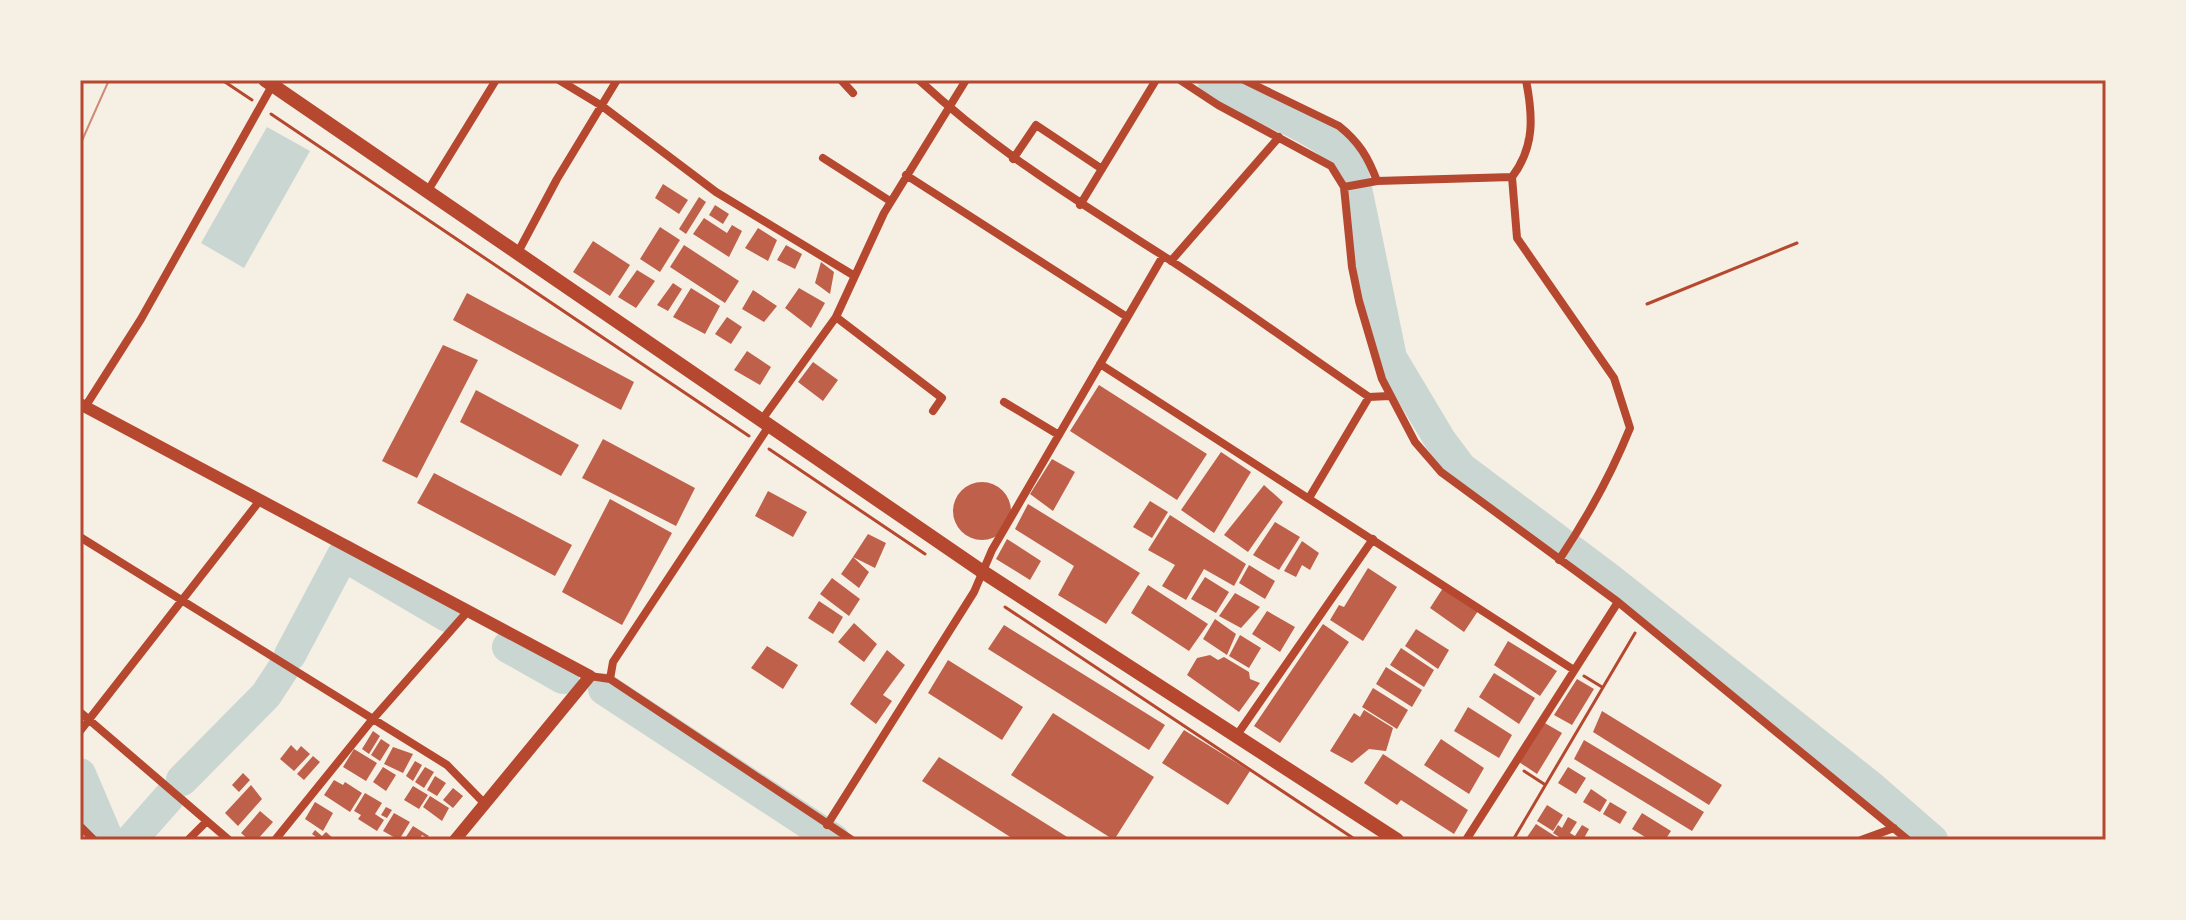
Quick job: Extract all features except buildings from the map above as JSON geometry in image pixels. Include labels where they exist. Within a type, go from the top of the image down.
[{"type":"main road","points":[[271,82],[983,572],[1397,840]]},
{"type":"street","points":[[427,192],[496,80]]},
{"type":"street","points":[[559,80],[602,106],[716,192],[853,275]]},
{"type":"street","points":[[517,254],[557,179],[617,80]]},
{"type":"street","points":[[841,80],[853,93]]},
{"type":"street","points":[[919,80],[1013,159],[1080,205],[1167,258],[1369,397],[1389,396]]},
{"type":"street","points":[[610,679],[613,662],[836,317],[890,201],[966,80]]},
{"type":"street","points":[[1080,205],[1156,80]]},
{"type":"street","points":[[1180,80],[1218,105],[1331,166],[1347,186],[1352,267],[1359,301],[1389,396],[1415,442],[1441,472],[1618,602],[1908,840]]},
{"type":"street","points":[[1244,80],[1339,126],[1351,135],[1368,156],[1374,181]]},
{"type":"street","points":[[1526,80],[1533,123],[1523,163],[1512,177],[1517,238],[1614,378],[1630,428],[1614,467],[1575,538],[1560,558]]},
{"type":"street","points":[[271,82],[261,107],[141,319],[82,406],[590,676],[610,679],[852,840]]},
{"type":"street","points":[[1013,159],[1036,125],[1102,169]]},
{"type":"street","points":[[827,825],[974,592],[992,550],[1127,317],[1167,258],[1279,137]]},
{"type":"street","points":[[823,158],[890,201]]},
{"type":"street","points":[[906,175],[1127,317]]},
{"type":"street","points":[[1347,186],[1374,181],[1512,177]]},
{"type":"street","points":[[836,317],[942,398],[933,411]]},
{"type":"street","points":[[1100,364],[1574,670]]},
{"type":"street","points":[[1309,498],[1369,397]]},
{"type":"street","points":[[1004,402],[1059,435]]},
{"type":"street","points":[[80,731],[261,499]]},
{"type":"street","points":[[80,537],[447,765],[486,805]]},
{"type":"street","points":[[1237,735],[1373,539]]},
{"type":"street","points":[[1466,840],[1618,602]]},
{"type":"street","points":[[275,840],[372,720],[468,611]]},
{"type":"street","points":[[455,840],[590,676]]},
{"type":"street","points":[[80,712],[229,840]]},
{"type":"street","points":[[188,840],[207,821]]},
{"type":"street","points":[[80,826],[94,840]]},
{"type":"street","points":[[1861,840],[1894,828]]},
{"type":"path","points":[[222,80],[925,554]]},
{"type":"path","points":[[1647,304],[1797,243]]},
{"type":"path","points":[[1001,604],[1356,840]]},
{"type":"path","points":[[1513,840],[1642,621]]},
{"type":"path","points":[[1574,670],[1603,687]]},
{"type":"path","points":[[1513,765],[1546,785]]},
{"type":"shaded area","points":[[267,127],[310,151],[244,268],[201,243]]},
{"type":"waterway","points":[[1213,80],[1302,126],[1350,159],[1391,358],[1440,440],[1461,468],[1608,578],[1871,787],[1932,840]]},
{"type":"waterway","points":[[290,655],[343,555],[447,616]]},
{"type":"waterway","points":[[508,647],[563,678]]},
{"type":"waterway","points":[[182,780],[266,695],[283,669]]},
{"type":"waterway","points":[[604,689],[834,840]]},
{"type":"waterway","points":[[80,774],[108,840]]},
{"type":"waterway","points":[[131,840],[169,797]]},
{"type":"tram line","points":[[80,145],[109,80]]}]
